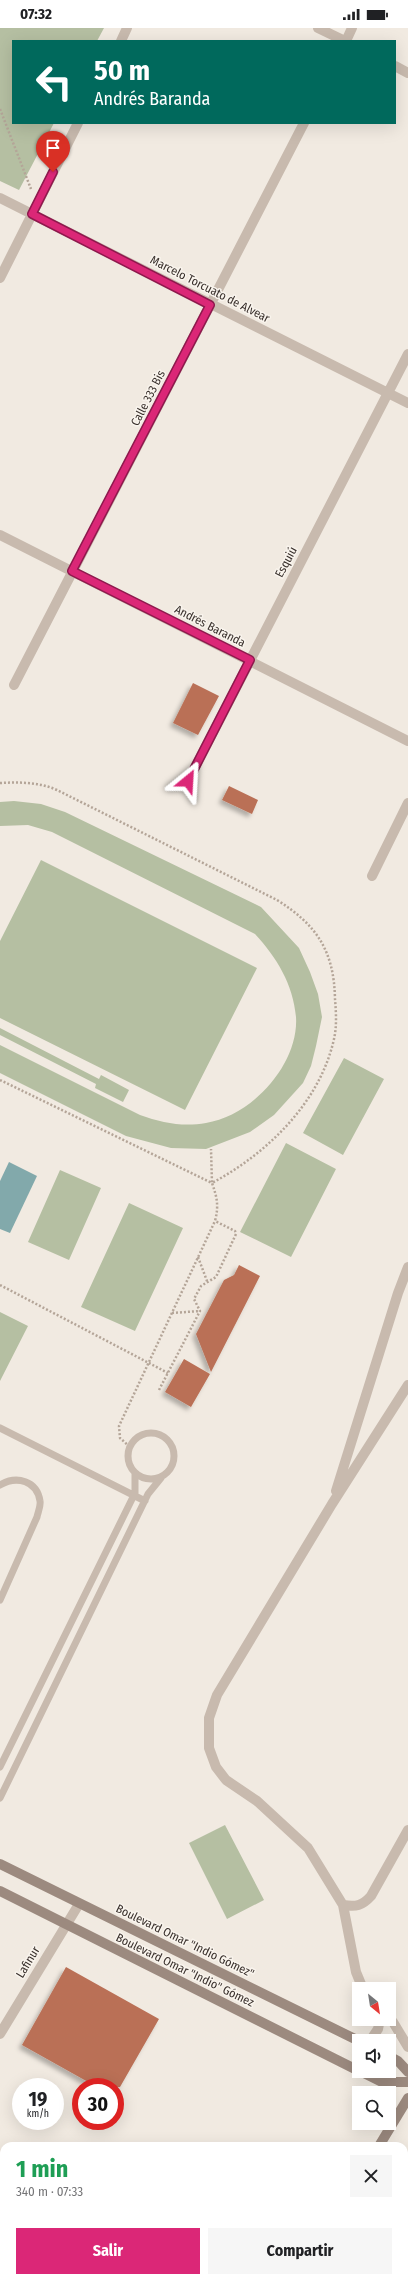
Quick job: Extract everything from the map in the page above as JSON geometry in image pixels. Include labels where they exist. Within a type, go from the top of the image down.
[{"type":"main road","name":"Boulevard Omar \"Indio Gómez\"","points":[[0,1864],[78,1904],[352,2038]]},
{"type":"main road","name":"Boulevard Omar \"Indio\" Gómez","points":[[0,1891],[352,2068]]},
{"type":"main road","points":[[396,2060],[408,2072]]},
{"type":"main road","name":"Boulevard Omar \"Indio\" Gómez","points":[[374,2078],[382,2082],[408,2082]]},
{"type":"main road","points":[[381,2142],[408,2098]]},
{"type":"street","points":[[121,40],[127,28]]},
{"type":"street","points":[[318,28],[343,40]]},
{"type":"street","points":[[346,40],[352,28]]},
{"type":"street","points":[[396,67],[408,73]]},
{"type":"street","points":[[0,278],[77,124]]},
{"type":"street","name":"Calle 333 Bis","points":[[14,685],[303,124]]},
{"type":"street","name":"Marcelo Torcuato de Alvear","points":[[0,198],[210,305],[408,403]]},
{"type":"street","name":"Esquiú","points":[[188,781],[408,354]]},
{"type":"street","name":"Andrés Baranda","points":[[0,535],[408,741]]},
{"type":"street","points":[[372,876],[408,803]]},
{"type":"street","points":[[332,1504],[398,1293],[408,1267]]},
{"type":"street","points":[[361,1982],[356,1972],[343,1905],[308,1848],[257,1801],[226,1780],[216,1767],[209,1748],[209,1718],[217,1695],[332,1504],[408,1385]]},
{"type":"street","points":[[343,1905],[355,1907],[364,1904],[408,1830]]},
{"type":"street","name":"Lafinur","points":[[0,2034],[78,1904]]},
{"type":"street","points":[[395,2026],[408,2048]]},
{"type":"lane","points":[[0,1428],[145,1501]]},
{"type":"lane","points":[[0,1767],[134,1496],[136,1487],[135,1473],[128,1460],[130,1446],[134,1441],[146,1434],[153,1433],[166,1438],[174,1449],[175,1456],[171,1469],[156,1482],[145,1501],[0,1798]]},
{"type":"lane","points":[[135,1473],[147,1479],[161,1478]]},
{"type":"lane","points":[[0,1485],[11,1480],[25,1480],[36,1488],[41,1503],[37,1517],[0,1600]]},
{"type":"path","points":[[0,109],[29,187],[40,196]]},
{"type":"path","points":[[0,783],[15,782],[44,785],[57,790],[277,900],[305,919],[321,939],[335,986],[336,1019],[335,1037],[317,1084],[293,1117],[266,1146],[235,1171],[212,1183]]},
{"type":"path","points":[[0,1080],[212,1183]]},
{"type":"path","points":[[130,1446],[120,1438],[119,1426],[215,1221],[218,1209],[217,1197],[212,1183],[211,1149]]},
{"type":"path","points":[[200,1311],[194,1299],[201,1286],[207,1281],[216,1277],[236,1234],[235,1231],[215,1221]]},
{"type":"path","points":[[198,1257],[207,1281]]},
{"type":"path","points":[[0,1285],[168,1373]]},
{"type":"path","points":[[172,1313],[200,1311]]},
{"type":"path","points":[[159,1390],[200,1311]]},
{"type":"green space","points":[[0,28],[104,28],[98,40],[12,40],[12,124],[53,124],[19,190],[0,181]]},
{"type":"green space","points":[[14,801],[41,804],[65,812],[261,907],[299,948],[318,994],[322,1017],[311,1066],[303,1083],[274,1115],[250,1132],[206,1149],[171,1148],[126,1136],[0,1073],[0,1045],[140,1115],[173,1124],[189,1125],[206,1123],[223,1118],[240,1110],[255,1099],[269,1085],[281,1069],[290,1052],[295,1035],[296,1017],[291,993],[283,972],[270,952],[255,934],[52,832],[28,825],[0,826],[0,802]]},
{"type":"green space","points":[[41,860],[257,968],[185,1110],[0,1018],[0,941]]},
{"type":"green space","points":[[0,1028],[99,1079],[101,1075],[129,1090],[123,1102],[95,1088],[96,1084],[0,1035]]},
{"type":"green space","points":[[344,1058],[384,1079],[343,1155],[303,1133]]},
{"type":"green space","points":[[286,1143],[336,1169],[291,1257],[240,1232]]},
{"type":"green space","points":[[60,1170],[101,1188],[69,1260],[28,1242]]},
{"type":"green space","points":[[129,1203],[183,1228],[135,1331],[81,1307]]},
{"type":"green space","points":[[0,1312],[28,1326],[0,1381]]},
{"type":"green space","points":[[225,1825],[264,1900],[227,1919],[189,1843]]},
{"type":"water","points":[[9,1162],[37,1176],[10,1233],[0,1229],[0,1181]]},
{"type":"building","points":[[193,683],[219,696],[198,735],[173,723]]},
{"type":"building","points":[[229,786],[258,800],[252,814],[222,800]]},
{"type":"building","points":[[239,1265],[260,1276],[211,1372],[196,1334],[224,1280],[234,1275]]},
{"type":"building","points":[[184,1359],[210,1374],[191,1407],[165,1392]]},
{"type":"building","points":[[66,1967],[159,2019],[124,2080],[124,2078],[81,2078],[22,2045]]},
{"type":"route","points":[[53,172],[32,214],[210,305],[72,571],[250,660],[188,781]]}]
